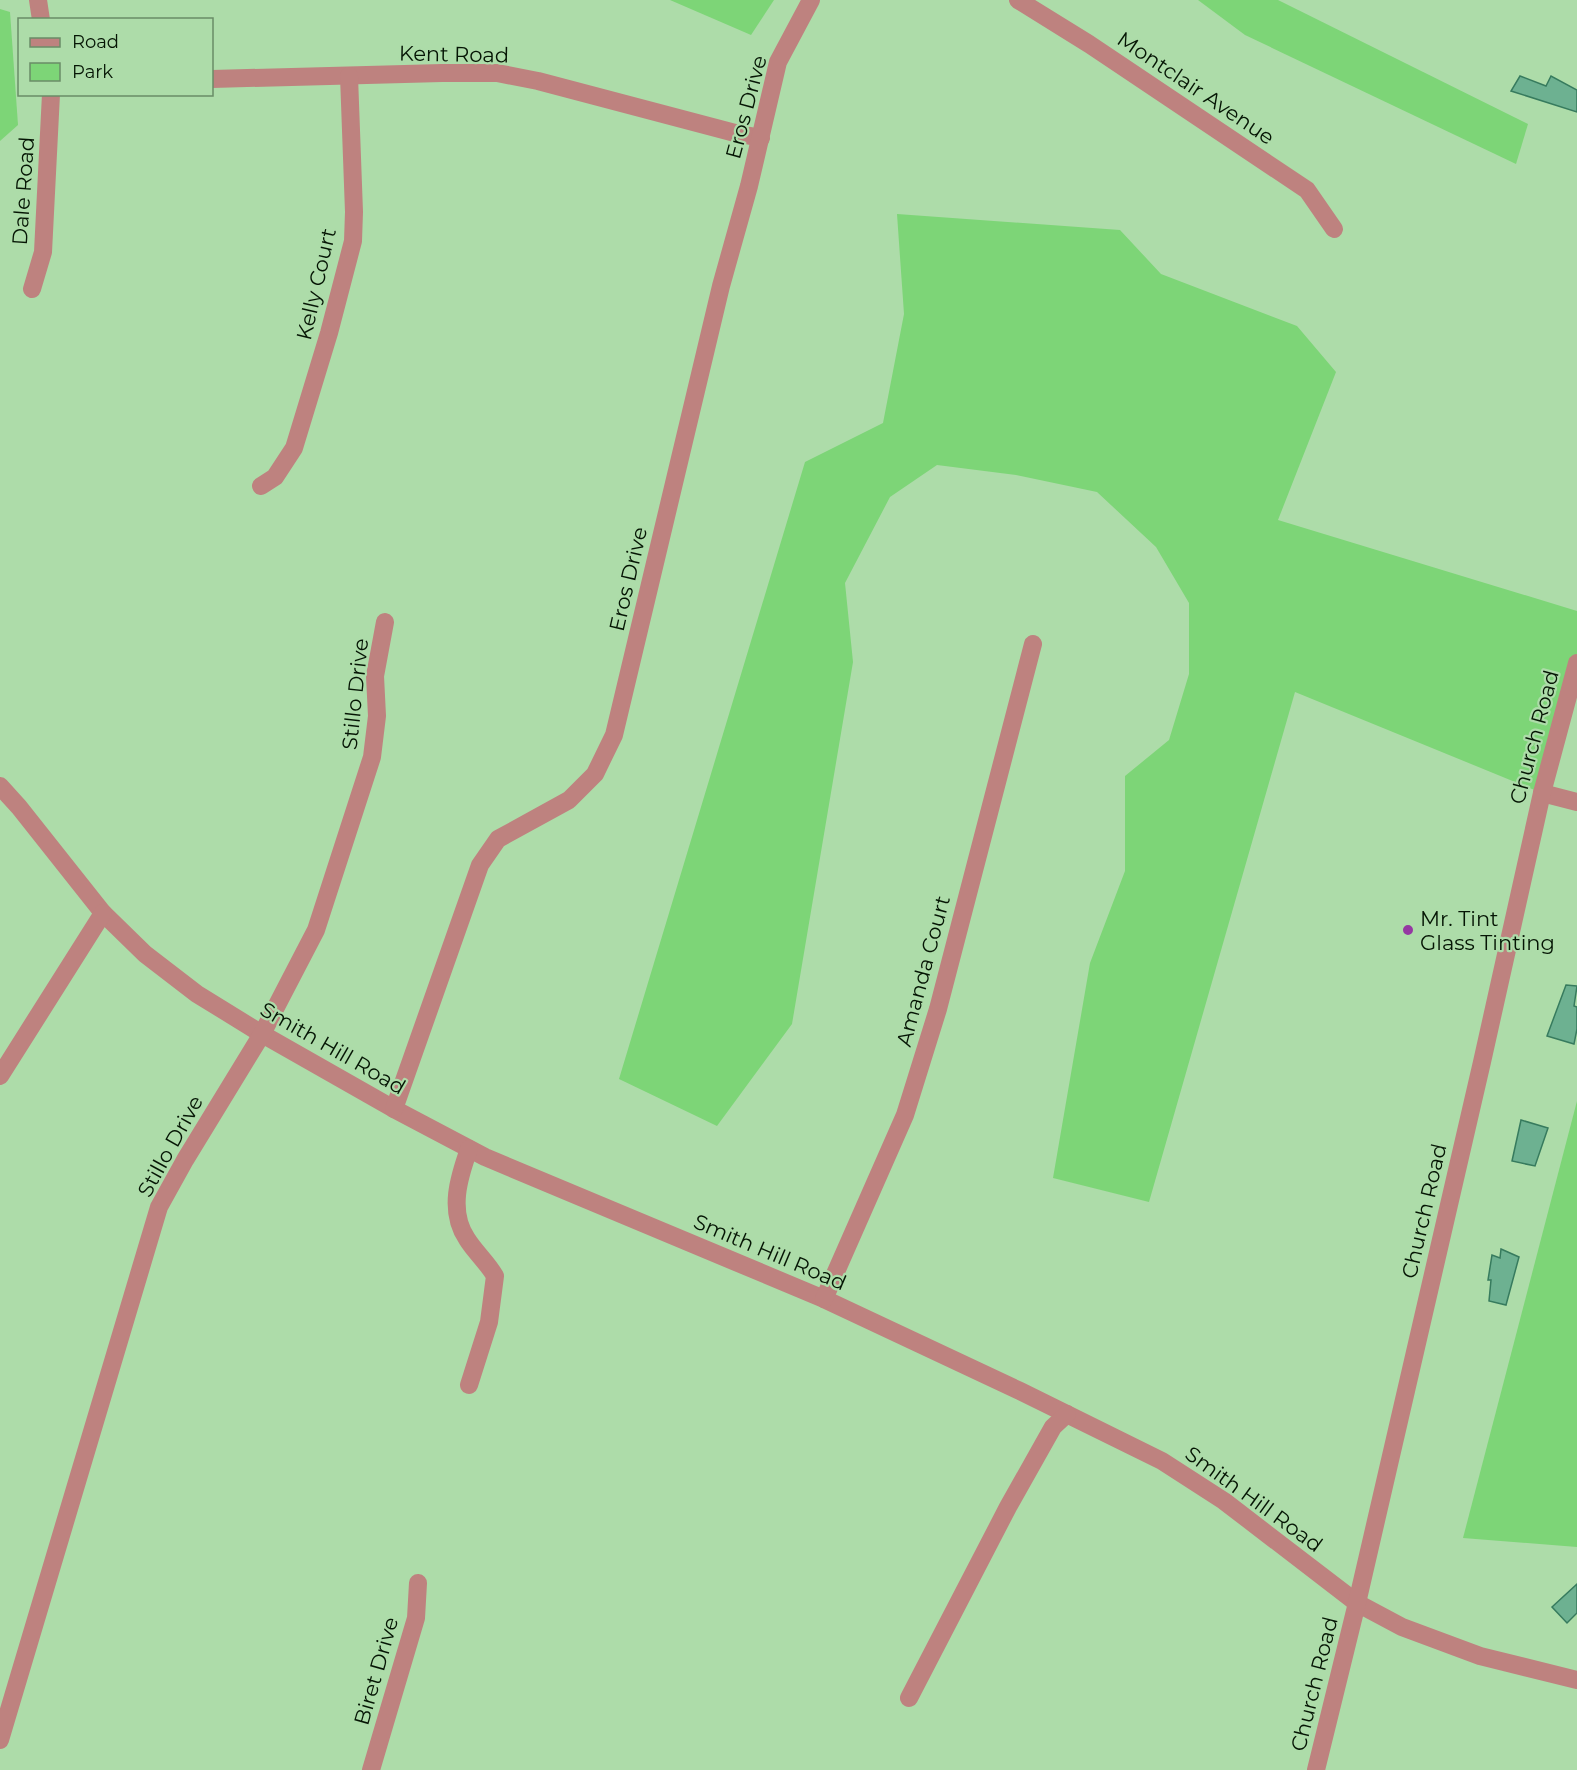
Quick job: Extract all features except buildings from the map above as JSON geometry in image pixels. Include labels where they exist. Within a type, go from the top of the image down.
[{"type":"street","points":[[38,0],[41,18]]},
{"type":"street","name":"Eros Drive","points":[[394,1109],[480,865],[498,839],[569,800],[595,774],[614,735],[718,297],[761,138],[778,62],[811,0]]},
{"type":"street","name":"Montclair Avenue","points":[[1018,0],[1089,44],[1307,190],[1334,229]]},
{"type":"street","name":"Kent Road","points":[[213,79],[497,73],[538,81],[761,138]]},
{"type":"street","name":"Kelly Court","points":[[261,486],[275,477],[294,448],[329,333],[353,241],[349,76]]},
{"type":"street","name":"Dale Road","points":[[32,289],[43,252],[51,96]]},
{"type":"street","name":"Stillo Drive","points":[[0,1740],[159,1207],[184,1160],[262,1034],[316,930],[372,757],[377,716],[375,676],[385,622]]},
{"type":"street","name":"Amanda Court","points":[[824,1299],[905,1115],[938,1009],[1033,644]]},
{"type":"street","name":"Church Road","points":[[1316,1770],[1358,1603],[1542,793],[1577,663]]},
{"type":"street","name":"Smith Hill Road","points":[[0,786],[103,913],[145,954],[197,994],[394,1109],[469,1149],[824,1299],[1162,1461],[1224,1501],[1358,1603],[1402,1627],[1480,1656],[1577,1680]]},
{"type":"street","points":[[1542,793],[1577,802]]},
{"type":"street","points":[[0,1076],[103,913]]},
{"type":"street","points":[[469,1149],[459,1180],[456,1202],[459,1220],[466,1238],[495,1276],[489,1322],[469,1385]]},
{"type":"street","points":[[909,1698],[1008,1507],[1053,1427],[1067,1414]]},
{"type":"street","name":"Biret Drive","points":[[371,1770],[416,1618],[418,1583]]},
{"type":"green space","points":[[670,0],[774,0],[751,35]]},
{"type":"green space","points":[[1198,0],[1278,0],[1528,124],[1516,164],[1245,35]]},
{"type":"green space","points":[[0,9],[10,12],[18,125],[0,141]]},
{"type":"green space","points":[[897,214],[1120,230],[1161,274],[1297,326],[1336,372],[1278,520],[1577,611],[1577,654],[1542,793],[1295,692],[1149,1202],[1053,1178],[1090,963],[1125,871],[1125,776],[1169,740],[1189,674],[1189,603],[1156,547],[1097,492],[1016,475],[937,465],[890,497],[845,583],[853,662],[792,1024],[717,1126],[619,1079],[805,462],[883,423],[904,314]]},
{"type":"green space","points":[[1577,1101],[1577,1547],[1463,1538]]},
{"type":"place","name":"Mr. Tint Glass Tinting","points":[[1408,930]]}]
